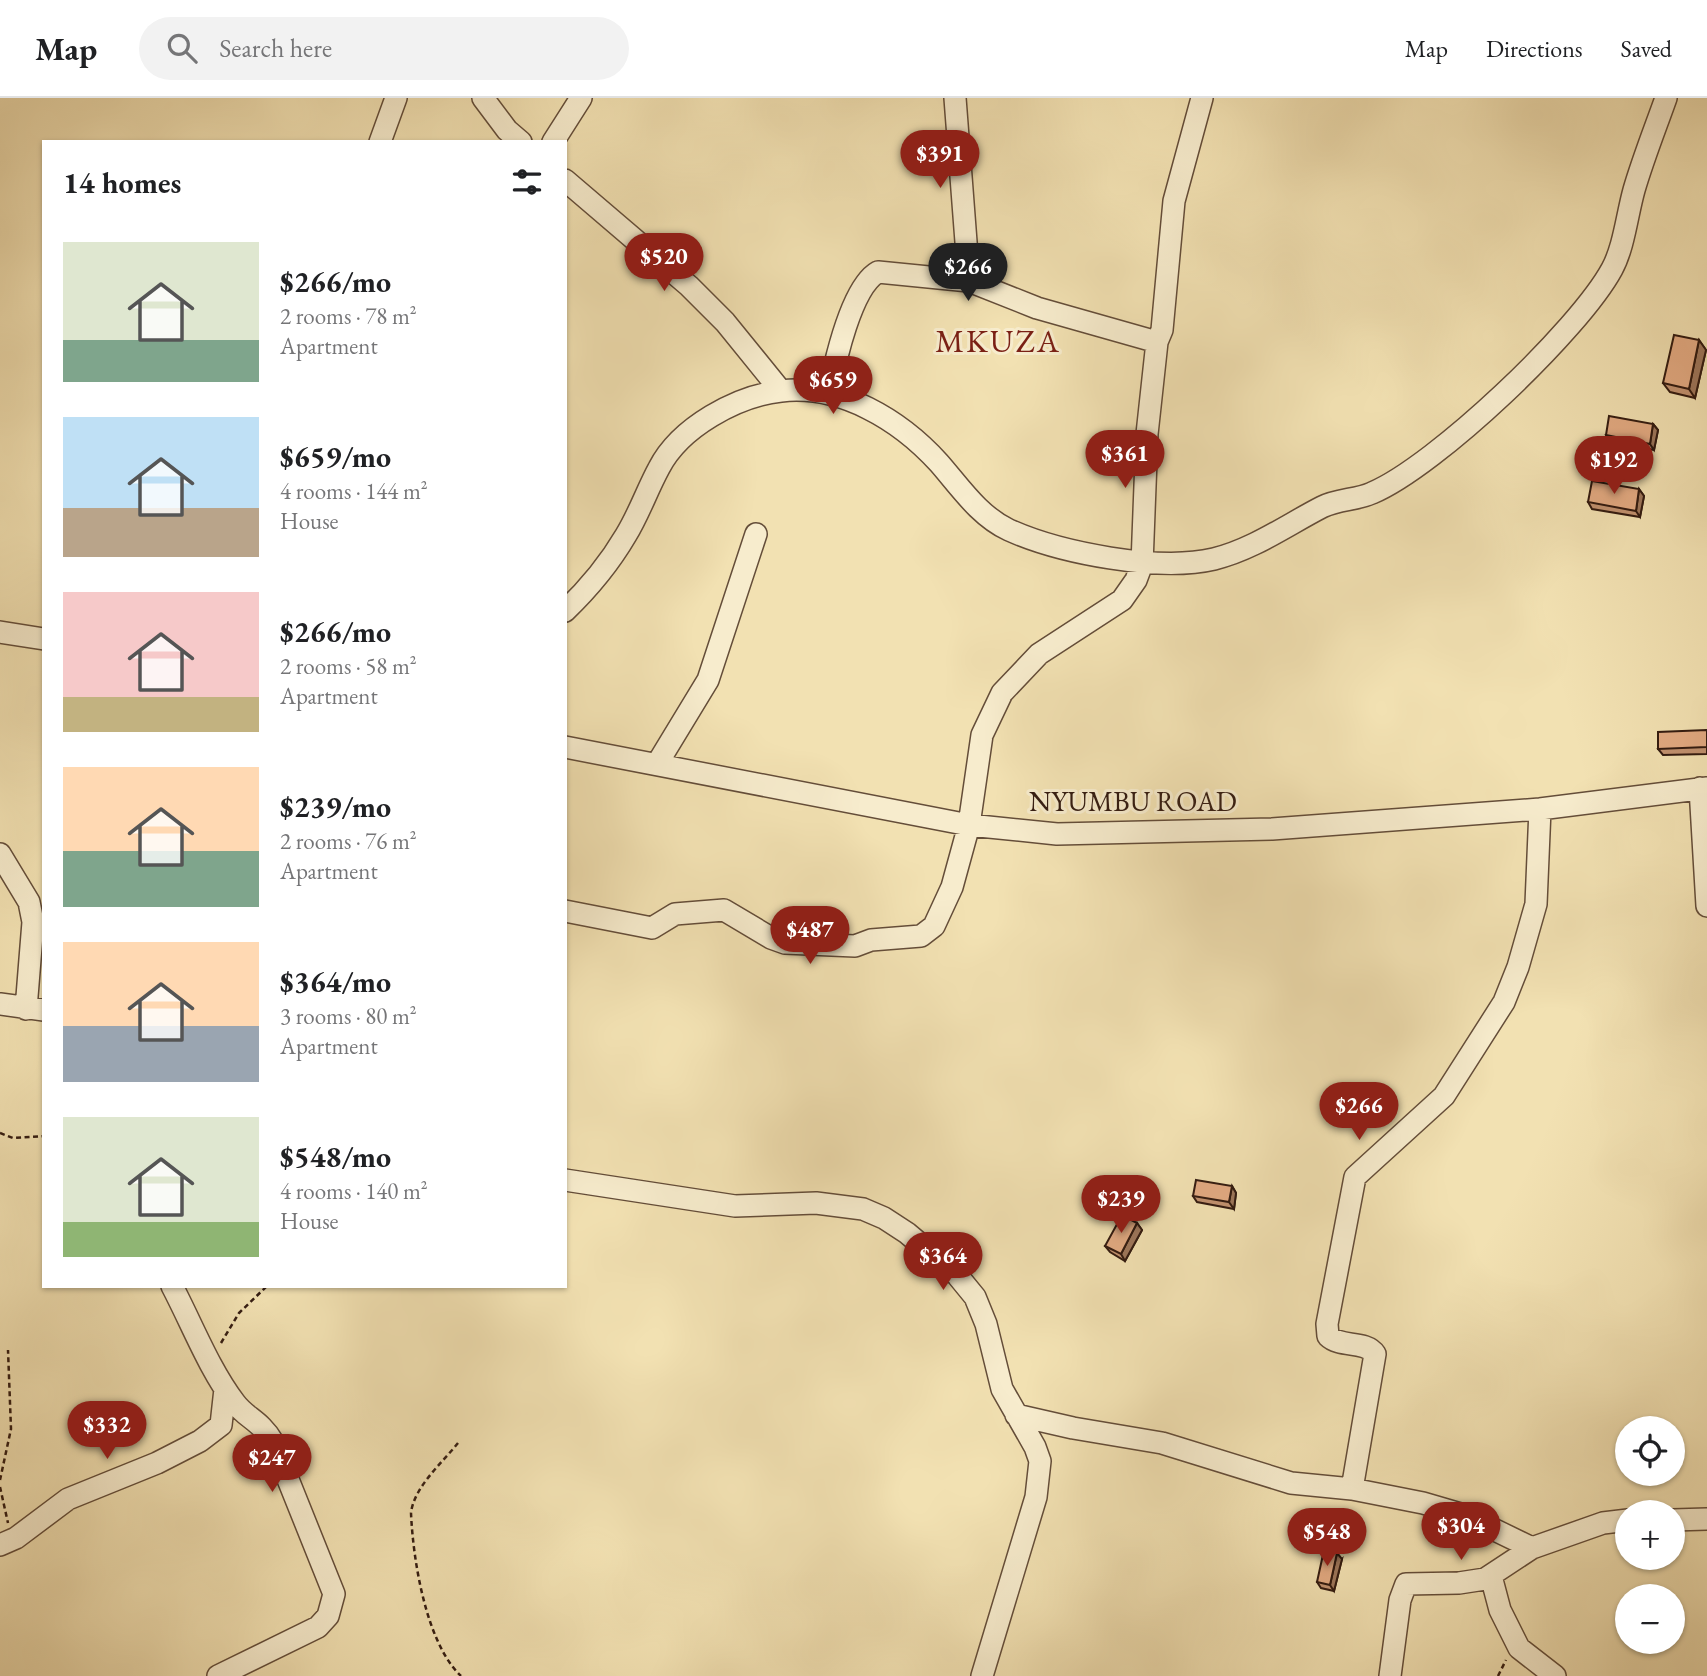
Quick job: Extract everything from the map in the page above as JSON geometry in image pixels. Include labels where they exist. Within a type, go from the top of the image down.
[{"type":"street","points":[[381,140],[396,98]]},
{"type":"street","points":[[483,98],[507,130],[519,140]]},
{"type":"street","points":[[554,140],[582,98]]},
{"type":"street","points":[[955,98],[969,282]]},
{"type":"street","points":[[567,911],[652,928],[665,923],[675,914],[724,910],[771,938],[785,943],[832,947],[921,936],[934,926],[944,911],[969,825],[982,735],[1002,693],[1039,654],[1122,600],[1136,580],[1142,564],[1147,434],[1157,342],[1162,330],[1174,201],[1202,98]]},
{"type":"street","points":[[567,609],[611,559],[641,509],[668,453],[709,415],[743,400],[781,391],[829,392],[862,405],[909,435],[988,516],[1006,529],[1032,539],[1142,564],[1214,559],[1278,533],[1325,505],[1372,493],[1419,466],[1492,402],[1553,344],[1613,268],[1639,173],[1666,98]]},
{"type":"street","points":[[567,182],[698,295],[725,322],[781,391]]},
{"type":"street","points":[[829,392],[839,350],[869,278],[878,272],[969,282],[1038,308],[1157,342]]},
{"type":"street","points":[[657,764],[708,680],[756,534]]},
{"type":"street","points":[[0,632],[42,639]]},
{"type":"street","name":"NYUMBU ROAD","points":[[567,747],[969,825],[1056,834],[1272,829],[1540,808],[1704,788]]},
{"type":"street","points":[[1704,788],[1707,906]]},
{"type":"street","points":[[1352,1489],[1375,1354],[1369,1348],[1334,1342],[1328,1336],[1327,1324],[1355,1177],[1444,1096],[1504,1002],[1518,967],[1536,904],[1540,808]]},
{"type":"street","points":[[0,854],[25,894],[33,922],[35,1010],[0,1004]]},
{"type":"street","points":[[567,1180],[735,1206],[816,1203],[845,1206],[884,1218],[928,1249],[957,1275],[975,1297],[986,1324],[1002,1389],[1035,1447],[1040,1461],[1036,1497],[982,1676]]},
{"type":"street","points":[[173,1288],[225,1389],[237,1407],[266,1429],[273,1442],[334,1594],[328,1616],[318,1627],[218,1676]]},
{"type":"street","points":[[8,1542],[68,1499],[157,1463],[200,1441],[221,1425],[225,1389]]},
{"type":"street","points":[[1016,1415],[1162,1443],[1290,1483],[1352,1489],[1423,1503],[1464,1515],[1532,1548]]},
{"type":"street","points":[[1685,1520],[1707,1519]]},
{"type":"street","points":[[1390,1676],[1400,1600],[1406,1584],[1460,1583],[1491,1576],[1532,1548],[1603,1523],[1615,1522]]},
{"type":"street","points":[[1491,1576],[1500,1610],[1519,1648],[1555,1676]]},
{"type":"path","points":[[0,1133],[13,1138],[42,1136]]},
{"type":"path","points":[[211,1361],[239,1313],[265,1288]]},
{"type":"path","points":[[0,1480],[11,1429],[8,1350]]},
{"type":"path","points":[[458,1443],[421,1488],[412,1502],[411,1513],[427,1609],[440,1652],[461,1676]]},
{"type":"path","points":[[0,1488],[8,1542]]},
{"type":"building","points":[[1674,335],[1699,340],[1689,389],[1663,383]]},
{"type":"building","points":[[1609,416],[1653,424],[1650,444],[1606,435]]},
{"type":"building","points":[[1592,481],[1639,489],[1636,511],[1588,502]]},
{"type":"building","points":[[1707,730],[1707,747],[1658,749],[1658,732]]},
{"type":"building","points":[[1196,1180],[1232,1186],[1229,1202],[1193,1196]]},
{"type":"building","points":[[1122,1215],[1137,1223],[1121,1254],[1105,1246]]},
{"type":"building","points":[[1324,1550],[1337,1553],[1330,1585],[1317,1582]]},
{"type":"district","name":"MKUZA","points":[[998,341]]}]
